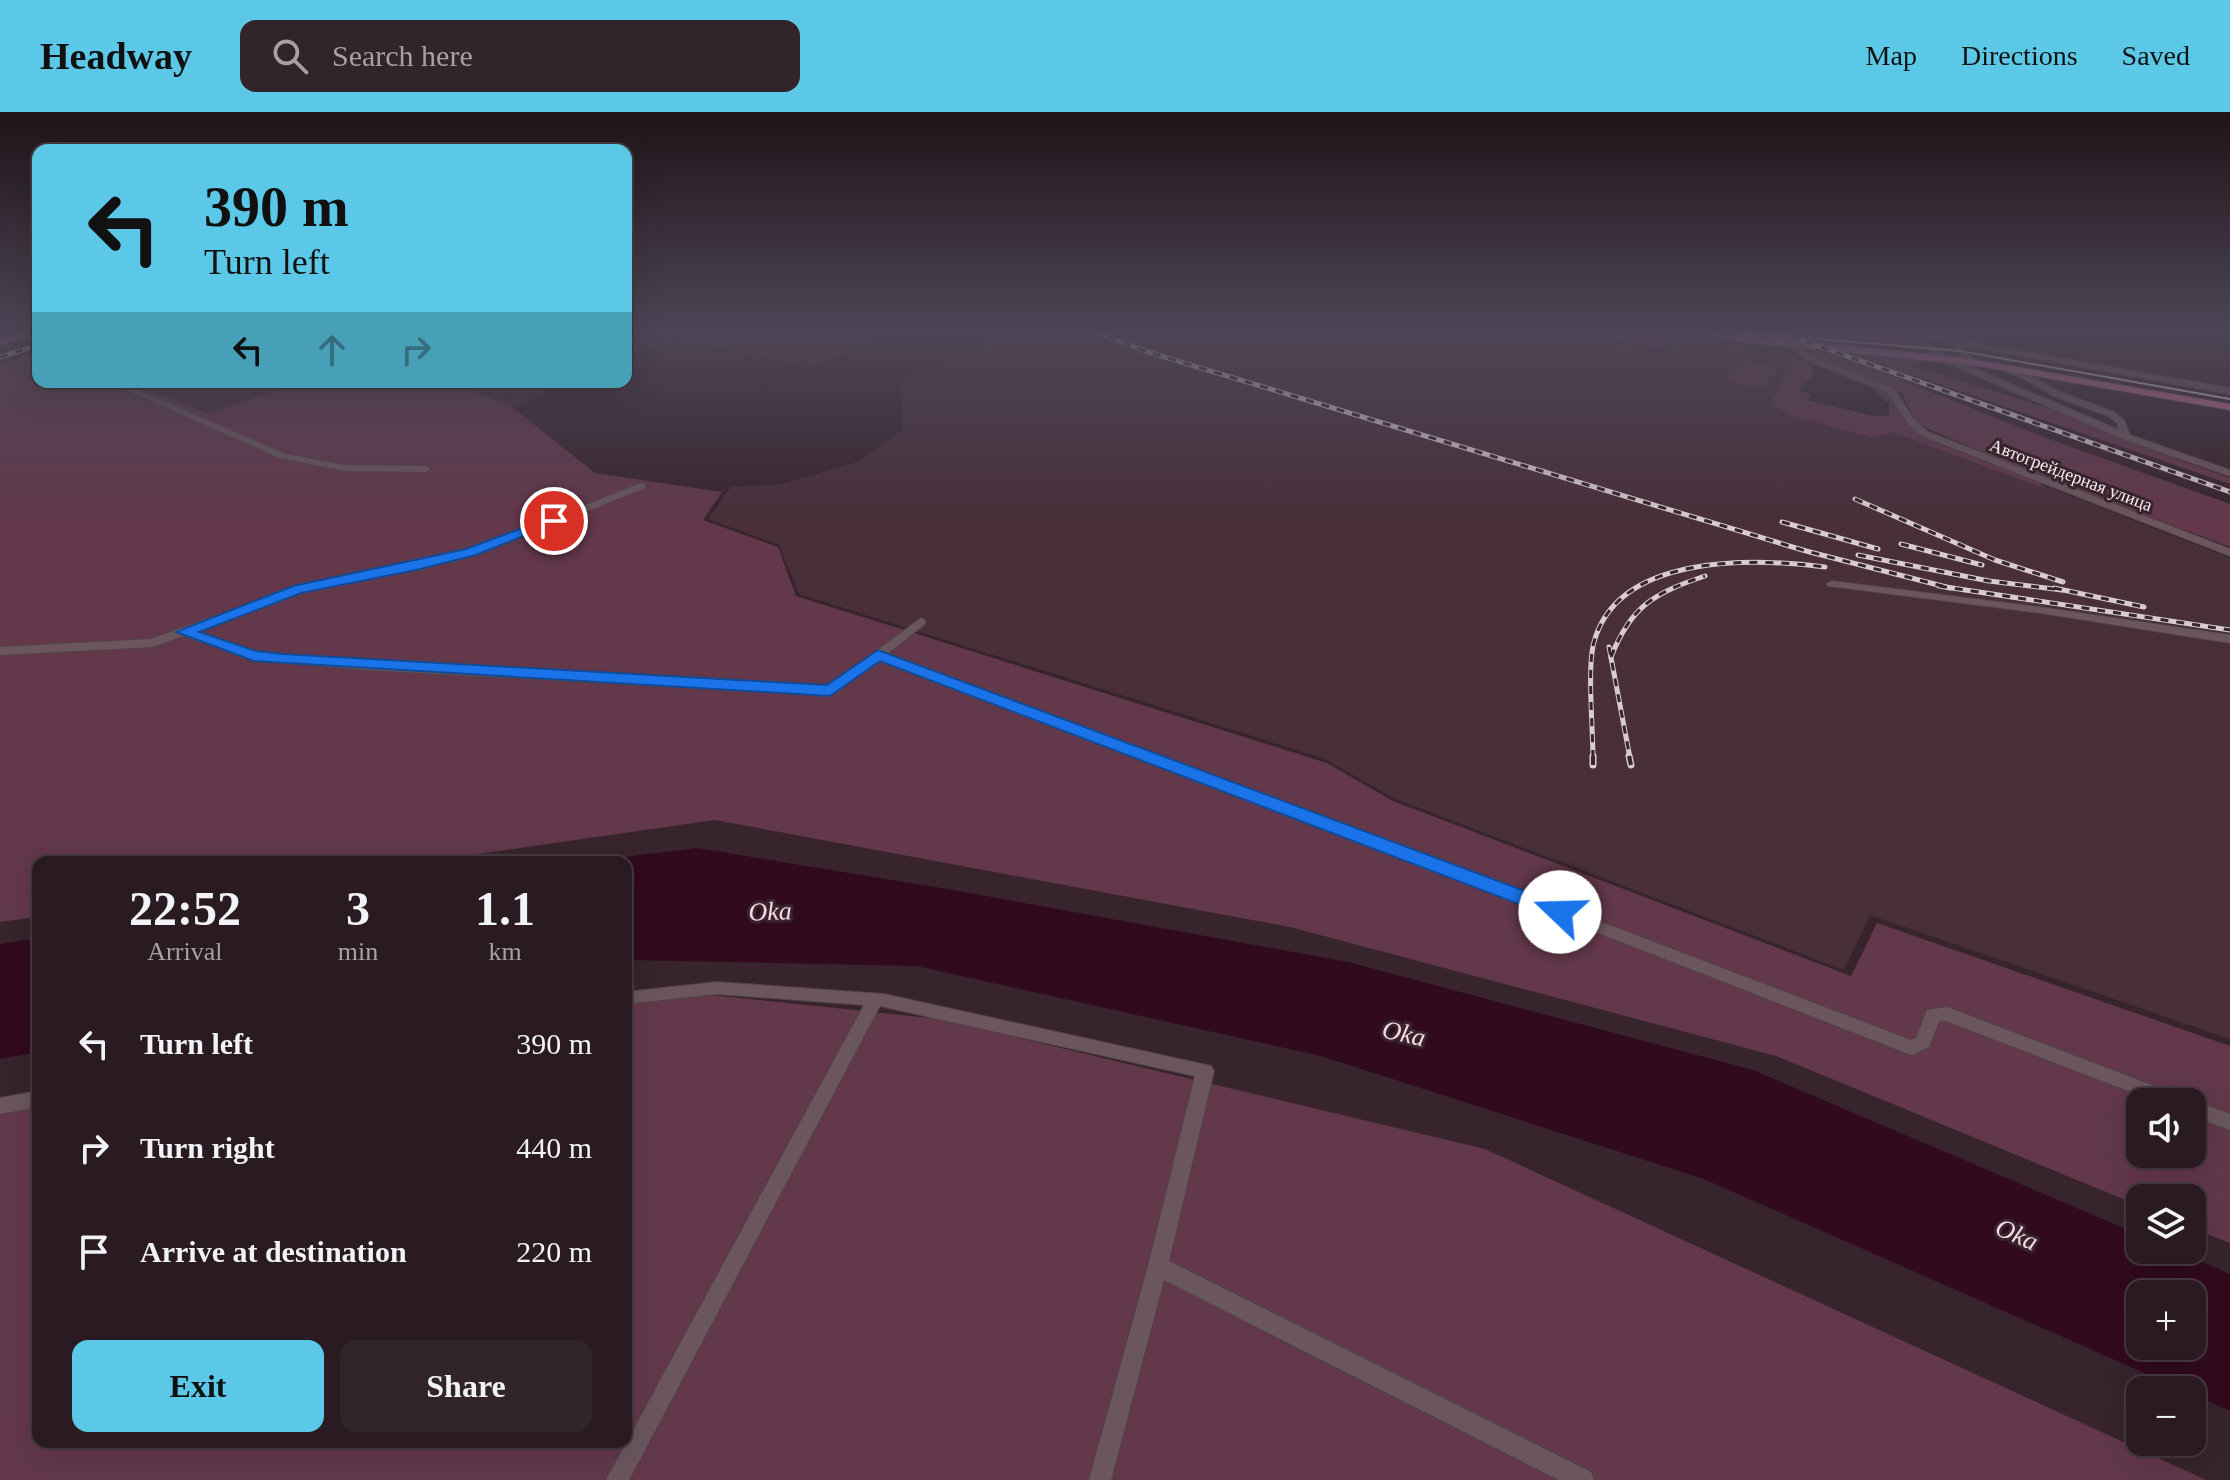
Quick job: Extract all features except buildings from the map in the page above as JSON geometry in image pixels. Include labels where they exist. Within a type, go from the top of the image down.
[{"type":"main road","points":[[2170,395],[2230,405]]},
{"type":"main road","points":[[2172,395],[2230,405]]},
{"type":"street","points":[[142,395],[283,456],[345,468],[426,469]]},
{"type":"street","name":"Автогрейдерная улица","points":[[1895,395],[1907,420],[1925,434],[2230,553]]},
{"type":"street","points":[[2032,395],[2126,437],[2230,473]]},
{"type":"street","points":[[2059,395],[2111,414],[2121,422],[2126,437]]},
{"type":"street","points":[[0,651],[153,643],[298,589],[416,566],[491,546],[641,486]]},
{"type":"street","points":[[1832,584],[2070,614],[2230,639]]},
{"type":"street","points":[[184,632],[254,656],[830,691],[921,622]]},
{"type":"street","points":[[878,655],[1355,833],[1912,1048],[1923,1042],[1933,1015],[1947,1014],[2140,1088]]},
{"type":"street","points":[[632,997],[717,988],[876,999],[1205,1071],[1158,1266],[1100,1480]]},
{"type":"street","points":[[617,1480],[876,999]]},
{"type":"street","points":[[0,1106],[32,1100]]},
{"type":"street","points":[[2206,1113],[2230,1122]]},
{"type":"street","points":[[1158,1266],[1583,1480]]},
{"type":"shaded area","points":[[0,395],[161,395],[209,414],[262,395],[483,395],[513,408],[595,473],[722,492],[703,520],[778,547],[796,596],[1327,763],[1393,801],[1851,976],[1877,923],[2230,1046],[2230,1243],[2206,1234],[2206,1184],[2126,1184],[2126,1200],[1776,1056],[1290,927],[715,820],[464,856],[32,856],[32,918],[0,922]]},
{"type":"shaded area","points":[[161,395],[262,395],[209,414]]},
{"type":"shaded area","points":[[483,395],[542,395],[513,408]]},
{"type":"shaded area","points":[[901,395],[1779,395],[1776,404],[1901,430],[2230,558],[2230,1039],[1870,915],[1844,970],[1393,798],[1325,759],[799,594],[779,545],[708,519],[731,487],[782,484],[860,461],[903,429]]},
{"type":"shaded area","points":[[1775,395],[1810,395],[1807,400],[1873,416],[1889,416],[1889,403],[1893,402],[1885,401],[1879,395],[1888,395],[1893,400],[1908,425],[1925,437],[2035,480],[2041,477],[1917,424],[1903,395],[1938,395],[2041,436],[2230,504],[2230,547],[2050,480],[2039,486],[1892,432],[1873,438],[1794,416],[1773,406],[1773,400]]},
{"type":"shaded area","points":[[1970,395],[2006,395],[2071,415],[2129,442],[2230,478],[2230,484]]},
{"type":"shaded area","points":[[692,993],[939,1019],[1485,1149],[2126,1443],[2126,1456],[2154,1456],[2206,1480],[0,1480],[0,1107],[32,1101],[32,1448],[632,1448],[632,1002]]},
{"type":"water","name":"Oka","points":[[697,848],[953,890],[1348,962],[1753,1070],[2126,1229],[2126,1264],[2206,1264],[2230,1274],[2230,1411],[2206,1400],[2206,1376],[2151,1376],[1704,1179],[1321,1056],[917,966],[632,960],[631,856]]},
{"type":"water","points":[[32,939],[32,1053],[0,1059],[0,944]]},
{"type":"tram line","points":[[2207,395],[2230,399]]},
{"type":"railway","points":[[1290,395],[1806,551],[1947,587]]},
{"type":"railway","points":[[1956,395],[2230,492]]},
{"type":"railway","points":[[1855,499],[1995,560],[2063,582]]},
{"type":"railway","points":[[1782,522],[1878,549]]},
{"type":"railway","points":[[1901,544],[1982,565]]},
{"type":"railway","points":[[1858,555],[1989,581],[2062,590]]},
{"type":"railway","points":[[1593,758],[1591,682],[1594,642],[1608,613],[1630,591],[1659,577],[1727,563],[1762,562],[1825,567]]},
{"type":"railway","points":[[1611,657],[1627,625],[1646,604],[1672,589],[1705,576]]},
{"type":"railway","points":[[1939,586],[1947,587]]},
{"type":"railway","points":[[1947,587],[2230,630]]},
{"type":"railway","points":[[2054,588],[2144,607]]},
{"type":"railway","points":[[1609,647],[1630,758]]},
{"type":"railway","points":[[1629,756],[1631,765]]},
{"type":"railway","points":[[1593,758],[1593,765]]},
{"type":"route","points":[[554,521],[471,552],[298,589],[184,632],[254,656],[830,691],[878,655],[1560,912]]}]
